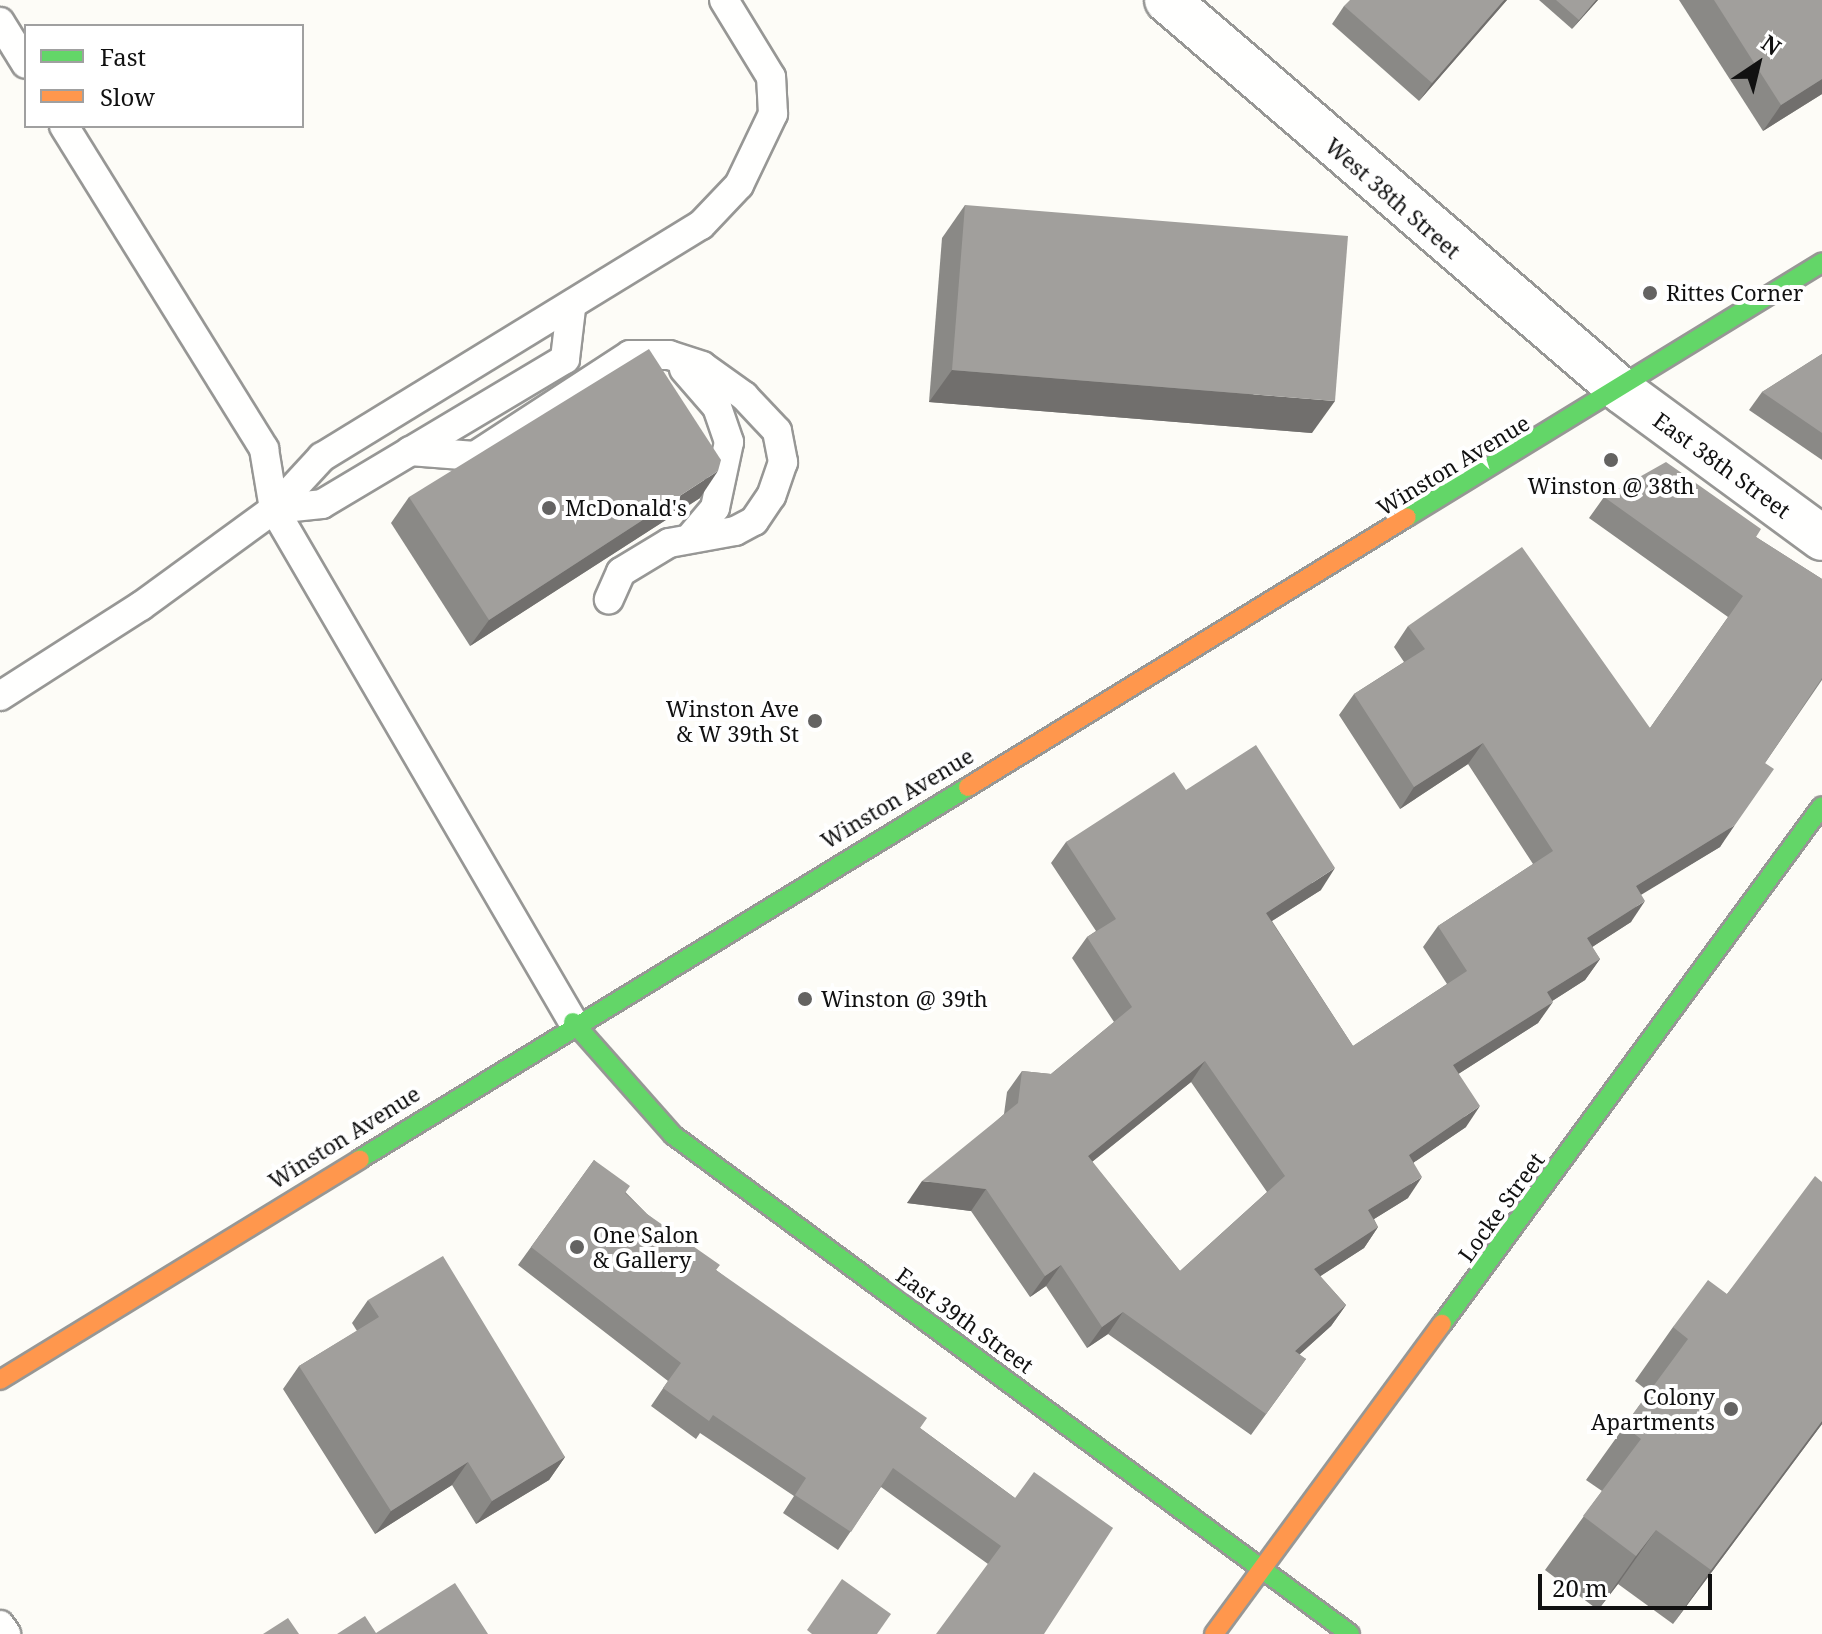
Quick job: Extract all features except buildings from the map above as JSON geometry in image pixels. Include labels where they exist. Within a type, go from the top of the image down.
[{"type":"main road","name":"Winston Avenue","points":[[0,1380],[573,1022],[1622,391],[1822,263]]},
{"type":"main road","name":"Locke Street","points":[[1214,1634],[1822,806]]},
{"type":"main road","name":"East 39th Street","points":[[573,1022],[673,1135],[1350,1634]]},
{"type":"street","name":"West 38th Street","points":[[1167,0],[1622,391]]},
{"type":"street","name":"East 38th Street","points":[[1622,391],[1822,538]]},
{"type":"lane","points":[[0,696],[141,606],[274,509],[322,457],[571,309],[701,225],[760,152],[773,114],[771,77],[724,0]]},
{"type":"lane","points":[[0,22],[24,61]]},
{"type":"lane","points":[[65,128],[264,449],[274,509],[573,1022]]},
{"type":"lane","points":[[274,509],[322,504],[565,359],[571,309]]},
{"type":"lane","points":[[410,451],[475,456],[630,355],[669,355],[702,366],[744,396],[777,431],[783,462],[754,521],[692,535],[621,572],[609,599]]},
{"type":"lane","points":[[669,355],[717,407],[729,442],[715,508],[692,535]]},
{"type":"lane","points":[[0,1625],[6,1634]]},
{"type":"traffic: fast","points":[[1407,517],[1822,263]]},
{"type":"traffic: fast","points":[[360,1159],[968,787]]},
{"type":"traffic: fast","points":[[1442,1324],[1822,806]]},
{"type":"traffic: fast","points":[[573,1022],[673,1135],[1350,1634]]},
{"type":"traffic: slow","points":[[968,787],[1407,517]]},
{"type":"traffic: slow","points":[[0,1380],[360,1159]]},
{"type":"traffic: slow","points":[[1214,1634],[1442,1324]]},
{"type":"place","name":"Rittes Corner","points":[[1650,293]]},
{"type":"place","name":"Winston @ 38th","points":[[1611,460]]},
{"type":"place","name":"McDonald's","points":[[549,508]]},
{"type":"place","name":"Winston Ave & W 39th St","points":[[815,721]]},
{"type":"place","name":"Winston @ 39th","points":[[805,999]]},
{"type":"place","name":"One Salon & Gallery","points":[[577,1247]]},
{"type":"place","name":"Colony Apartments","points":[[1731,1409]]}]
